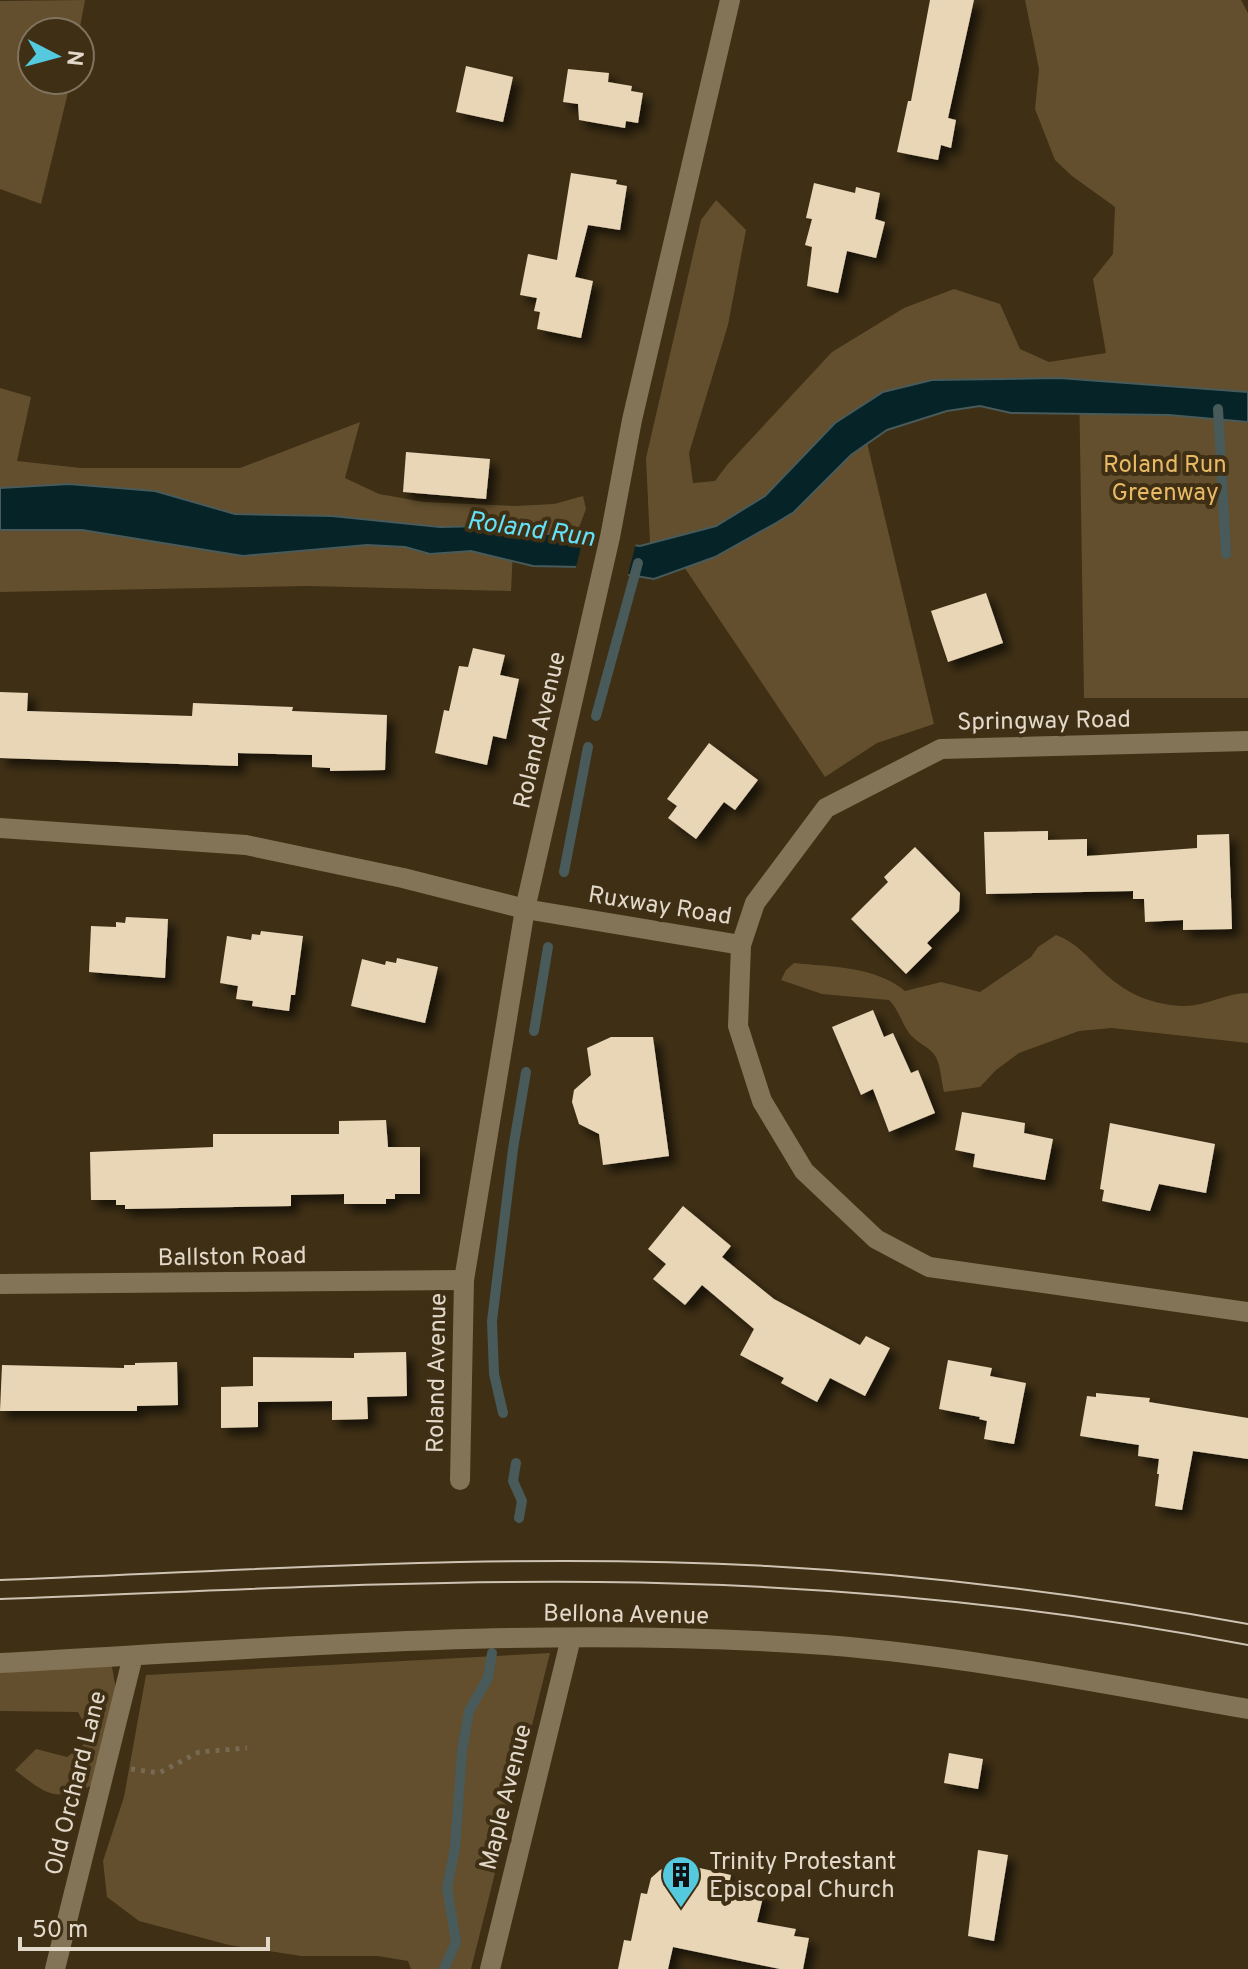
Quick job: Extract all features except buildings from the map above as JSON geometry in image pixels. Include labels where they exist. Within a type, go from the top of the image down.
[{"type":"street","name":"Roland Avenue","points":[[460,1480],[464,1280],[525,909],[610,537],[632,420],[730,0]]},
{"type":"street","name":"Springway Road","points":[[741,945],[755,903],[826,808],[941,749],[1248,741]]},
{"type":"street","name":"Ruxway Road","points":[[0,828],[246,845],[403,878],[525,909],[741,945],[738,1026],[762,1101],[804,1171],[876,1239],[929,1267],[1248,1312]]},
{"type":"street","name":"Ballston Road","points":[[0,1284],[464,1280]]},
{"type":"street","name":"Bellona Avenue","points":[[0,1663],[571,1638],[737,1641],[825,1645],[921,1655],[1248,1709]]},
{"type":"street","name":"Maple Avenue","points":[[490,1969],[571,1638]]},
{"type":"street","name":"Old Orchard Lane","points":[[55,1969],[133,1656]]},
{"type":"path","points":[[106,1765],[159,1773],[199,1752],[247,1748]]},
{"type":"green space","points":[[85,0],[82,16],[16,16],[16,96],[67,96],[41,204],[0,189],[0,1]]},
{"type":"green space","name":"Roland Run Greenway","points":[[1025,0],[1241,0],[1248,13],[1248,698],[1084,698],[1079,379],[932,380],[883,392],[864,430],[934,724],[877,743],[825,777],[666,540],[650,543],[646,458],[701,220],[716,200],[746,230],[728,325],[689,453],[693,483],[715,481],[832,352],[904,308],[954,289],[1000,304],[1020,349],[1049,362],[1106,353],[1093,279],[1113,254],[1115,207],[1055,160],[1035,109],[1039,69]]},
{"type":"green space","points":[[0,388],[31,397],[17,461],[81,468],[240,468],[360,422],[345,478],[379,494],[424,502],[515,506],[554,504],[583,496],[586,509],[575,538],[514,530],[511,591],[308,586],[0,592]]},
{"type":"green space","points":[[1056,935],[1077,947],[1124,988],[1145,999],[1190,1006],[1248,993],[1248,1043],[1112,1028],[1079,1031],[1019,1053],[980,1087],[944,1092],[936,1058],[909,1033],[889,1000],[822,994],[781,980],[794,963],[867,972],[905,991],[941,982],[980,992],[1031,957],[1038,947]]},
{"type":"green space","points":[[550,1653],[471,1969],[411,1969],[408,1961],[378,1956],[301,1956],[229,1945],[139,1921],[107,1897],[103,1861],[124,1797],[146,1675]]},
{"type":"green space","points":[[111,1662],[116,1689],[99,1782],[74,1792],[55,1794],[37,1786],[15,1770],[36,1749],[67,1757],[92,1738],[78,1712],[0,1711],[0,1671]]},
{"type":"water","name":"Roland Run","points":[[1059,378],[1248,392],[1248,422],[1169,415],[1011,413],[980,406],[947,411],[887,430],[851,455],[794,512],[715,557],[654,579],[580,567],[533,566],[471,551],[430,554],[405,547],[367,545],[243,556],[82,530],[0,530],[0,488],[69,484],[155,491],[235,514],[332,516],[440,527],[487,526],[640,546],[716,526],[765,496],[835,423],[883,392],[932,380]]},
{"type":"pier","points":[[584,535],[636,543],[627,579],[575,571]]},
{"type":"waterway","points":[[1218,409],[1226,554]]},
{"type":"waterway","points":[[596,716],[638,563]]},
{"type":"waterway","points":[[564,872],[588,747]]},
{"type":"waterway","points":[[534,1031],[548,947]]},
{"type":"waterway","points":[[503,1413],[494,1374],[492,1321],[513,1149],[526,1072]]},
{"type":"waterway","points":[[516,1463],[513,1481],[522,1501],[519,1518]]},
{"type":"waterway","points":[[444,1969],[456,1942],[447,1888],[455,1848],[462,1751],[469,1711],[488,1678],[492,1653]]},
{"type":"tram line","points":[[0,1580],[384,1564],[671,1562],[828,1570],[948,1581],[1069,1595],[1248,1624]]},
{"type":"tram line","points":[[0,1599],[448,1583],[680,1584],[924,1599],[1087,1618],[1248,1645]]},
{"type":"place","name":"Trinity Protestant Episcopal Church","points":[[681,1909]]}]
